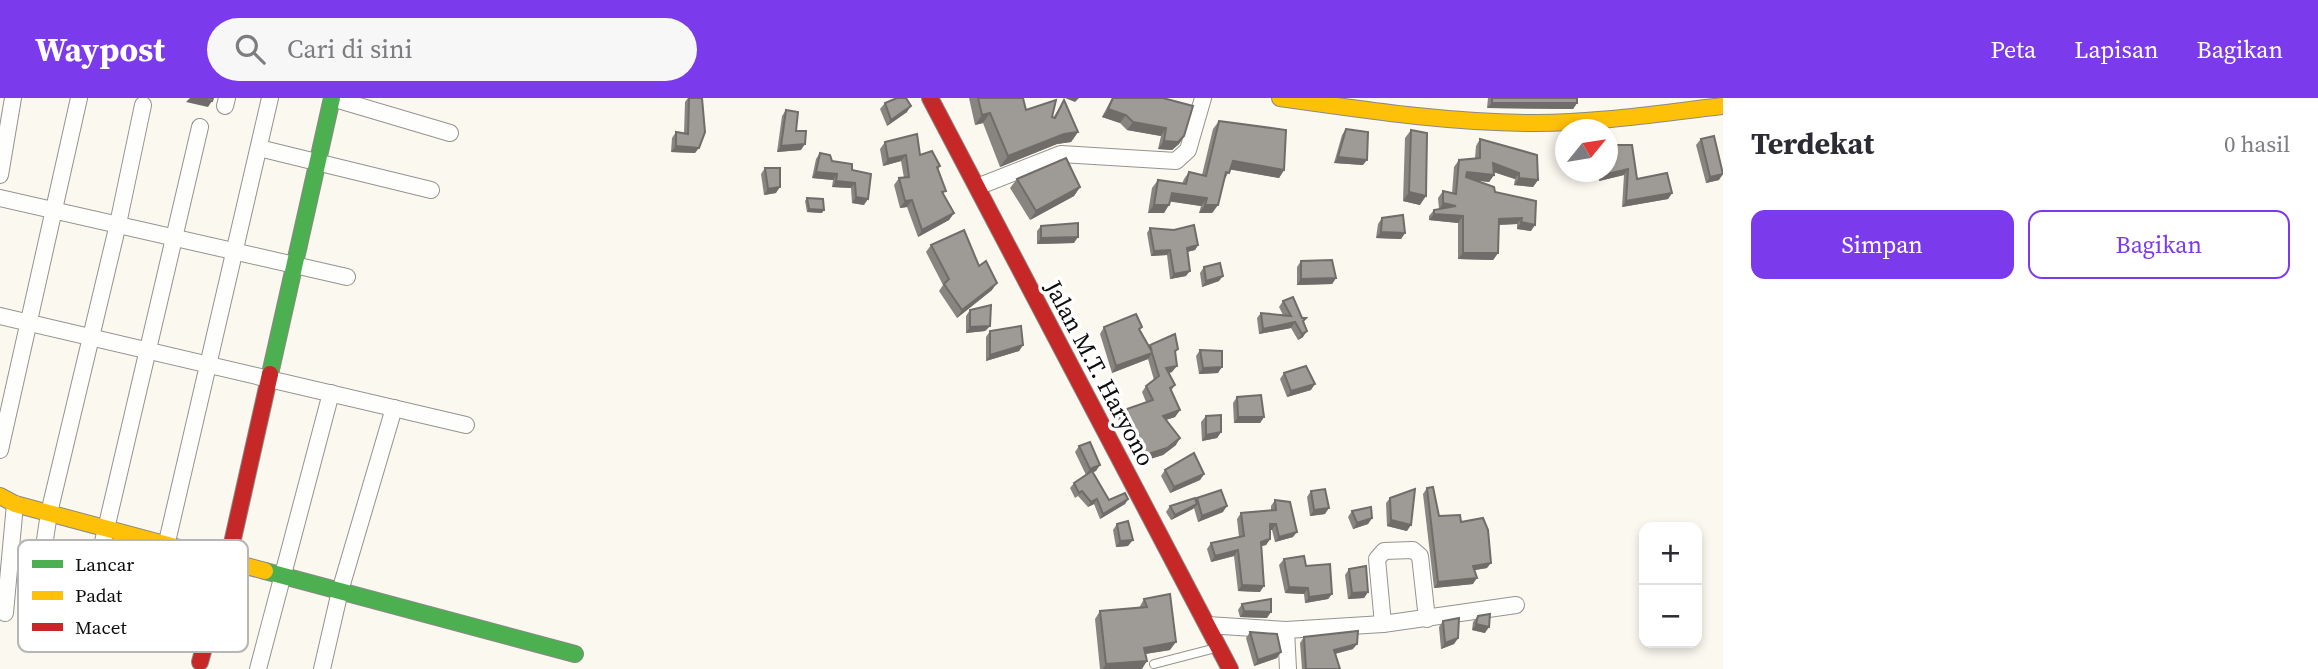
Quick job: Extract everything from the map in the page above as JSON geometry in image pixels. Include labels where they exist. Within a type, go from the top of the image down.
[{"type":"main road","points":[[233,540],[332,98]]},
{"type":"main road","name":"Jalan M.T. Haryono","points":[[930,98],[1230,669]]},
{"type":"main road","points":[[1280,98],[1436,117],[1538,123],[1723,106]]},
{"type":"main road","points":[[0,496],[15,504],[148,540]]},
{"type":"main road","points":[[248,566],[575,654]]},
{"type":"main road","points":[[200,662],[203,652]]},
{"type":"street","points":[[0,175],[4,129],[13,98]]},
{"type":"street","points":[[0,450],[79,98]]},
{"type":"street","points":[[167,540],[270,98]]},
{"type":"street","points":[[332,98],[450,133]]},
{"type":"street","points":[[977,187],[1061,155],[1176,161],[1188,150],[1203,98]]},
{"type":"street","points":[[45,540],[143,105]]},
{"type":"street","points":[[103,540],[201,127]]},
{"type":"street","points":[[259,148],[430,190]]},
{"type":"street","points":[[0,198],[348,277]]},
{"type":"street","points":[[0,316],[466,425]]},
{"type":"street","points":[[258,669],[331,393]]},
{"type":"street","points":[[322,669],[341,591],[394,408]]},
{"type":"street","points":[[5,613],[15,504]]},
{"type":"street","points":[[1383,624],[1377,559],[1384,551],[1413,550],[1420,556],[1427,619]]},
{"type":"street","points":[[1207,625],[1286,630],[1383,624],[1516,605]]},
{"type":"street","points":[[1286,630],[1288,669]]},
{"type":"lane","points":[[1154,664],[1218,647]]},
{"type":"building","points":[[689,98],[702,98],[705,132],[699,148],[676,146],[676,132],[688,134]]},
{"type":"building","points":[[906,98],[911,106],[891,120],[885,103]]},
{"type":"building","points":[[978,98],[1023,98],[1026,110],[1056,100],[1052,117],[1055,118],[1064,100],[1078,132],[1064,134],[1008,156],[990,113],[982,115]]},
{"type":"building","points":[[1113,98],[1163,98],[1193,106],[1184,136],[1178,142],[1164,141],[1166,128],[1133,122],[1126,115],[1108,109]]},
{"type":"building","points":[[1492,98],[1577,98],[1577,103],[1492,103]]},
{"type":"building","points":[[786,110],[798,112],[796,131],[806,131],[805,144],[781,146]]},
{"type":"building","points":[[1219,121],[1286,130],[1284,170],[1233,161],[1229,173],[1226,172],[1218,205],[1205,205],[1207,198],[1172,193],[1169,205],[1154,205],[1158,180],[1186,184],[1189,172],[1206,176]]},
{"type":"building","points":[[1346,129],[1368,132],[1367,160],[1338,157]]},
{"type":"building","points":[[1411,130],[1427,133],[1426,196],[1409,192]]},
{"type":"building","points":[[917,134],[920,155],[932,151],[940,166],[937,167],[946,191],[942,192],[954,213],[922,230],[912,200],[905,201],[899,178],[909,177],[906,155],[888,159],[885,142]]},
{"type":"building","points":[[1714,136],[1723,174],[1710,177],[1701,139]]},
{"type":"building","points":[[1480,139],[1537,155],[1538,180],[1519,178],[1519,173],[1493,163],[1494,175],[1467,172],[1466,177],[1494,187],[1495,192],[1536,201],[1535,225],[1521,222],[1522,218],[1499,219],[1498,253],[1463,253],[1463,216],[1434,214],[1434,210],[1456,206],[1443,203],[1443,191],[1456,194],[1459,160],[1480,158]]},
{"type":"building","points":[[1618,145],[1632,145],[1637,179],[1667,173],[1672,193],[1626,201],[1628,169],[1618,171]]},
{"type":"building","points":[[820,153],[830,155],[832,161],[852,164],[852,170],[871,174],[868,199],[856,197],[855,183],[836,181],[837,174],[816,172]]},
{"type":"building","points":[[1066,158],[1080,187],[1036,211],[1017,179]]},
{"type":"building","points":[[765,168],[780,168],[780,187],[768,189]]},
{"type":"building","points":[[807,198],[823,199],[824,210],[809,209]]},
{"type":"building","points":[[1403,215],[1405,233],[1381,232],[1382,218]]},
{"type":"building","points":[[1078,223],[1078,237],[1041,238],[1041,226]]},
{"type":"building","points":[[1194,225],[1198,245],[1187,248],[1190,271],[1174,274],[1170,250],[1154,251],[1150,228],[1174,230]]},
{"type":"building","points":[[964,230],[979,266],[986,261],[997,283],[962,310],[944,284],[949,279],[931,245]]},
{"type":"building","points":[[1332,260],[1336,278],[1301,279],[1301,261]]},
{"type":"building","points":[[1220,263],[1223,276],[1206,281],[1204,267]]},
{"type":"building","points":[[1293,297],[1302,318],[1306,318],[1303,321],[1307,331],[1302,334],[1295,322],[1263,329],[1261,313],[1291,316],[1283,301]]},
{"type":"building","points":[[991,305],[990,326],[970,327],[970,310]]},
{"type":"building","points":[[1136,314],[1142,327],[1139,329],[1152,352],[1150,345],[1175,334],[1178,349],[1175,351],[1177,366],[1166,368],[1175,385],[1170,388],[1180,410],[1163,416],[1180,438],[1167,448],[1145,455],[1121,411],[1153,400],[1146,386],[1159,376],[1152,353],[1116,366],[1104,327]]},
{"type":"building","points":[[1021,326],[1023,345],[990,355],[990,331]]},
{"type":"building","points":[[1200,350],[1222,351],[1222,367],[1203,368]]},
{"type":"building","points":[[1306,366],[1315,384],[1291,391],[1284,373]]},
{"type":"building","points":[[1261,395],[1264,417],[1238,417],[1237,397]]},
{"type":"building","points":[[1221,415],[1221,432],[1206,435],[1206,416]]},
{"type":"building","points":[[1090,442],[1100,465],[1090,469],[1079,446]]},
{"type":"building","points":[[1194,453],[1204,474],[1174,487],[1165,470]]},
{"type":"building","points":[[1092,471],[1109,500],[1125,493],[1128,499],[1103,514],[1097,499],[1091,502],[1082,491],[1079,493],[1074,483]]},
{"type":"building","points":[[1433,487],[1439,516],[1460,515],[1461,522],[1483,518],[1488,530],[1491,563],[1473,566],[1477,578],[1438,582],[1427,488]]},
{"type":"building","points":[[1325,489],[1329,508],[1314,510],[1311,491]]},
{"type":"building","points":[[1415,489],[1411,525],[1391,520],[1390,498]]},
{"type":"building","points":[[1221,490],[1227,506],[1202,516],[1197,498]]},
{"type":"building","points":[[1195,498],[1197,504],[1175,515],[1170,506]]},
{"type":"building","points":[[1275,500],[1290,502],[1297,532],[1279,537],[1276,524],[1270,524],[1270,539],[1261,542],[1264,586],[1242,585],[1238,550],[1215,556],[1211,543],[1244,536],[1241,513],[1276,510]]},
{"type":"building","points":[[1371,507],[1372,518],[1357,523],[1352,511]]},
{"type":"building","points":[[1128,521],[1133,540],[1120,541],[1117,524]]},
{"type":"building","points":[[1304,556],[1306,566],[1330,564],[1332,594],[1309,597],[1308,588],[1289,587],[1284,559]]},
{"type":"building","points":[[1366,566],[1368,592],[1352,593],[1349,569]]},
{"type":"building","points":[[1170,594],[1176,642],[1144,648],[1147,661],[1106,664],[1100,611],[1147,607],[1144,599]]},
{"type":"building","points":[[1271,599],[1271,612],[1244,611],[1242,604]]},
{"type":"building","points":[[1490,614],[1489,627],[1476,624],[1478,616]]},
{"type":"building","points":[[1459,618],[1458,638],[1445,643],[1443,621]]},
{"type":"building","points":[[1358,631],[1357,644],[1334,650],[1340,669],[1306,669],[1304,637]]},
{"type":"building","points":[[1250,632],[1277,634],[1281,652],[1258,660]]},
{"type":"traffic: fast","points":[[270,374],[332,98]]},
{"type":"traffic: fast","points":[[265,571],[575,654]]},
{"type":"traffic: slow","points":[[1280,98],[1440,118],[1536,123],[1607,119],[1723,106]]},
{"type":"traffic: slow","points":[[0,496],[15,504],[149,540]]},
{"type":"traffic: slow","points":[[248,566],[265,571]]},
{"type":"traffic: jam","points":[[930,98],[1230,669]]},
{"type":"traffic: jam","points":[[233,540],[270,374]]},
{"type":"traffic: jam","points":[[200,662],[203,652]]}]
